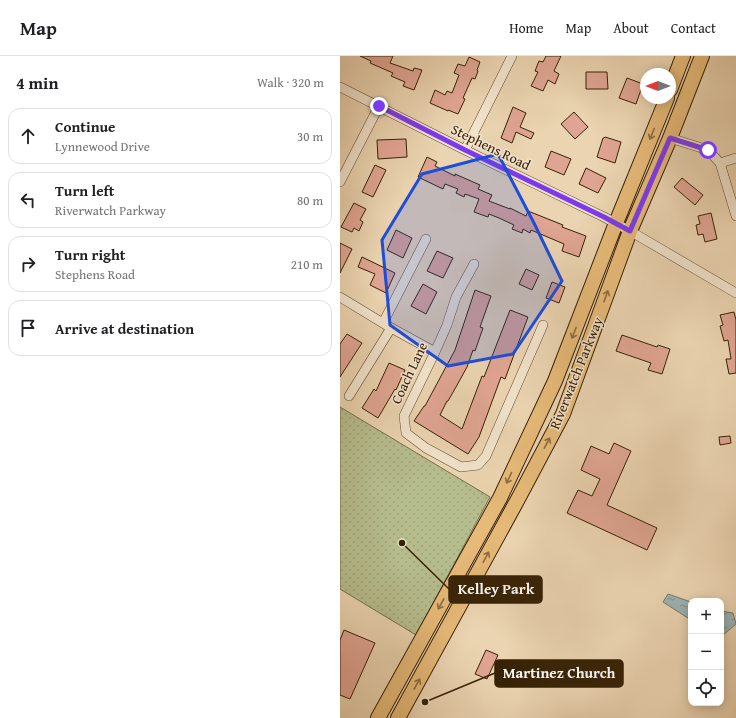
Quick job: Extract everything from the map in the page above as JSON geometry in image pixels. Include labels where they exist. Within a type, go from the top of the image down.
[{"type":"main road","points":[[676,74],[683,56]]},
{"type":"main road","name":"Riverwatch Parkway","points":[[398,718],[503,526],[562,414],[630,231],[670,138],[702,56]]},
{"type":"main road","name":"Riverwatch Parkway","points":[[378,718],[503,491],[555,381],[616,223],[665,104]]},
{"type":"street","points":[[465,150],[512,56]]},
{"type":"street","name":"Stephens Road","points":[[340,87],[465,150],[616,223],[736,293]]},
{"type":"street","points":[[340,182],[379,106]]},
{"type":"street","points":[[670,138],[708,150],[720,163],[736,216]]},
{"type":"street","points":[[720,163],[736,158]]},
{"type":"street","points":[[349,396],[387,325],[426,239]]},
{"type":"street","name":"Coach Lane","points":[[474,264],[456,297],[435,352],[404,416],[406,433],[426,448],[461,467],[478,465],[486,456],[543,325]]},
{"type":"street","points":[[340,297],[435,352]]},
{"type":"highlighted area","points":[[498,154],[562,281],[513,354],[448,366],[390,325],[382,240],[422,174]]},
{"type":"green space","points":[[340,407],[490,497],[416,635],[340,589]]},
{"type":"water","points":[[668,594],[688,601],[688,618],[663,602]]},
{"type":"water","points":[[724,612],[733,613],[736,624],[724,634]]},
{"type":"building","points":[[360,56],[393,56],[390,63],[413,71],[414,68],[422,70],[414,90],[403,86],[405,82],[391,76],[393,73],[370,63],[371,61]]},
{"type":"building","points":[[546,56],[561,56],[554,71],[559,74],[555,84],[548,80],[543,91],[531,86],[538,72],[535,71],[539,61],[543,62]]},
{"type":"building","points":[[469,57],[480,62],[475,79],[472,78],[458,114],[430,103],[435,90],[445,95],[447,91],[452,93],[459,75],[454,73],[458,64],[465,66]]},
{"type":"building","points":[[586,72],[607,72],[608,89],[586,89]]},
{"type":"building","points":[[627,78],[640,83],[640,93],[636,104],[619,98]]},
{"type":"building","points":[[513,107],[526,113],[520,127],[534,133],[531,139],[516,132],[512,143],[501,138]]},
{"type":"building","points":[[574,112],[588,127],[575,139],[561,124]]},
{"type":"building","points":[[605,137],[621,142],[615,163],[597,157],[603,138]]},
{"type":"building","points":[[406,139],[407,157],[378,159],[377,140]]},
{"type":"building","points":[[551,151],[571,159],[564,175],[545,167]]},
{"type":"building","points":[[427,157],[437,162],[435,166],[455,176],[455,174],[480,185],[478,189],[492,195],[489,201],[510,208],[526,216],[528,211],[563,225],[562,227],[586,236],[579,257],[562,251],[564,244],[531,230],[530,233],[523,229],[522,233],[512,229],[514,225],[499,218],[489,214],[488,217],[474,212],[479,199],[465,194],[464,197],[456,193],[458,189],[445,184],[443,189],[418,177]]},
{"type":"building","points":[[375,165],[386,170],[373,197],[362,192]]},
{"type":"building","points":[[586,168],[606,178],[598,193],[579,184]]},
{"type":"building","points":[[682,178],[703,195],[695,205],[674,187]]},
{"type":"building","points":[[354,203],[366,209],[360,220],[363,222],[359,231],[354,228],[352,232],[341,227]]},
{"type":"building","points":[[711,213],[717,239],[705,242],[703,234],[698,235],[696,225],[700,224],[698,216]]},
{"type":"building","points":[[396,230],[412,238],[403,258],[387,250]]},
{"type":"building","points":[[340,243],[352,249],[340,273]]},
{"type":"building","points":[[437,251],[453,258],[443,278],[427,271]]},
{"type":"building","points":[[362,257],[395,273],[386,293],[370,285],[375,274],[358,267]]},
{"type":"building","points":[[526,269],[539,275],[532,290],[519,284]]},
{"type":"building","points":[[552,282],[565,287],[559,303],[546,298]]},
{"type":"building","points":[[423,284],[437,292],[426,314],[411,306]]},
{"type":"building","points":[[475,290],[491,296],[480,327],[483,328],[475,351],[473,350],[467,367],[440,415],[462,429],[482,376],[484,377],[510,310],[528,317],[505,379],[501,377],[479,437],[468,454],[414,421],[425,406],[455,350]]},
{"type":"building","points":[[734,312],[736,320],[736,373],[729,374],[726,359],[731,359],[728,340],[724,341],[720,326],[723,325],[720,315]]},
{"type":"building","points":[[347,334],[362,343],[340,377],[340,344]]},
{"type":"building","points":[[622,335],[657,347],[658,345],[670,349],[662,374],[648,370],[651,363],[616,351]]},
{"type":"building","points":[[389,363],[405,370],[396,390],[395,389],[378,418],[362,408],[374,389],[376,391]]},
{"type":"building","points":[[730,436],[731,443],[720,445],[719,437]]},
{"type":"building","points":[[614,443],[631,451],[607,505],[657,528],[647,550],[567,513],[578,490],[592,496],[600,479],[581,470],[591,446],[609,454]]},
{"type":"building","points":[[344,630],[375,643],[350,699],[340,695],[340,640]]},
{"type":"building","points":[[486,650],[498,655],[487,679],[475,674]]},
{"type":"place","name":"Kelley Park","points":[[402,543]]},
{"type":"place","name":"Martinez Church","points":[[425,702]]},
{"type":"route","points":[[379,106],[630,231],[670,138],[708,150]]}]
